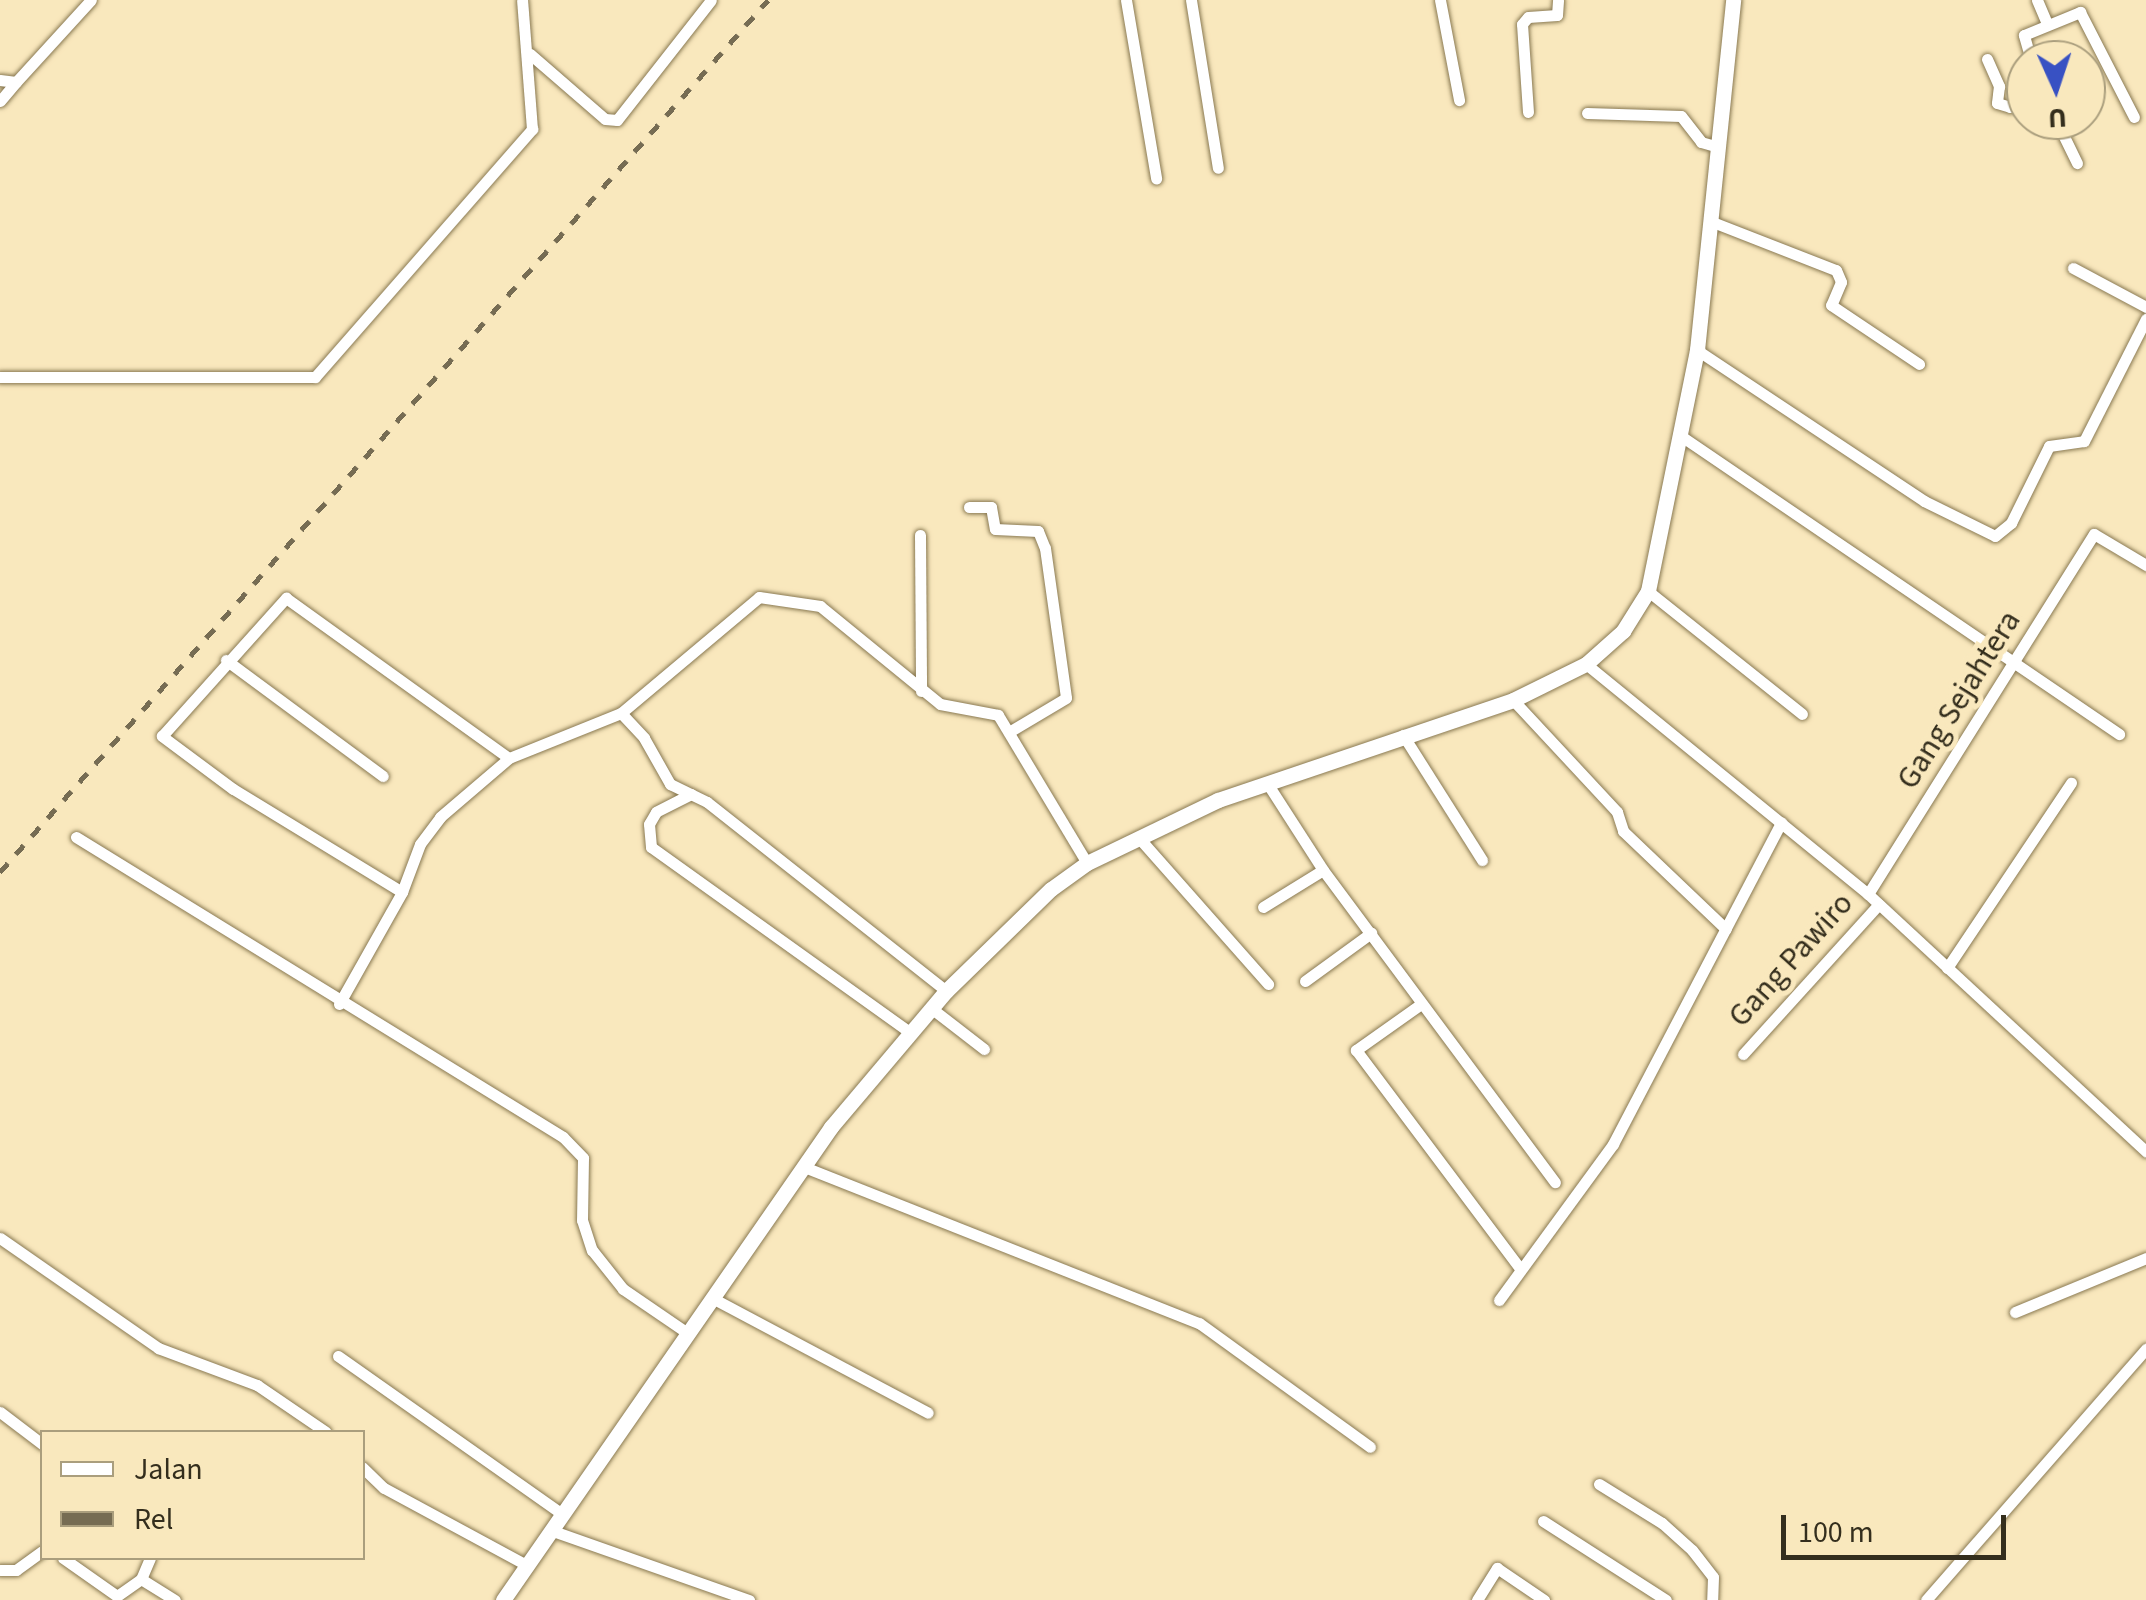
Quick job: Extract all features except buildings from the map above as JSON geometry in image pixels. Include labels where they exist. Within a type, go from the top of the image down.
[{"type":"street","points":[[0,101],[91,0]]},
{"type":"street","points":[[0,377],[316,377],[532,129],[530,54],[522,0]]},
{"type":"street","points":[[530,54],[605,119],[622,118],[711,0]]},
{"type":"street","points":[[1126,0],[1156,178]]},
{"type":"street","points":[[1191,0],[1218,168]]},
{"type":"street","points":[[1440,0],[1459,100]]},
{"type":"street","points":[[1528,112],[1523,21],[1552,18],[1558,0]]},
{"type":"street","points":[[503,1600],[804,1166],[910,1032],[946,991],[1087,863],[1268,783],[1512,700],[1586,664],[1623,631],[1648,591],[1697,350],[1733,0]]},
{"type":"street","points":[[2038,0],[2048,24]]},
{"type":"street","points":[[2024,40],[2023,37],[2048,24],[2080,12],[2134,118]]},
{"type":"street","points":[[1988,59],[1999,86],[1997,104],[2006,107]]},
{"type":"street","points":[[0,80],[16,82]]},
{"type":"street","points":[[1587,113],[1681,116],[1701,142],[1719,147]]},
{"type":"street","points":[[2066,140],[2077,163]]},
{"type":"street","points":[[1710,222],[1836,270],[1841,282],[1831,305],[1918,364]]},
{"type":"street","points":[[2073,268],[2146,307]]},
{"type":"street","points":[[1697,350],[1924,501],[1994,536],[2011,523],[2050,446],[2084,441],[2146,319]]},
{"type":"street","points":[[1681,436],[2119,734]]},
{"type":"street","points":[[969,507],[991,507],[995,529],[1038,531],[1045,548],[1066,698],[1009,732]]},
{"type":"street","points":[[920,534],[921,690]]},
{"type":"street","name":"Gang Sejahtera","points":[[1868,894],[2094,534],[2146,565]]},
{"type":"street","points":[[1648,591],[1802,714]]},
{"type":"street","points":[[339,1004],[402,892],[420,844],[440,816],[509,758],[621,713],[759,597],[820,606],[940,704],[994,712],[1087,863]]},
{"type":"street","points":[[402,892],[164,740],[163,728],[280,600],[294,598],[509,758]]},
{"type":"street","points":[[226,660],[382,776]]},
{"type":"street","points":[[1586,664],[1868,894],[2144,1144]]},
{"type":"street","points":[[1512,700],[1617,812],[1623,831],[1726,929]]},
{"type":"street","points":[[621,713],[644,738],[661,775],[946,991]]},
{"type":"street","points":[[1403,735],[1482,860]]},
{"type":"street","points":[[1268,783],[1324,870],[1555,1182]]},
{"type":"street","points":[[1947,968],[2071,783]]},
{"type":"street","points":[[691,794],[656,812],[648,824],[651,847],[910,1032]]},
{"type":"street","points":[[1499,1300],[1612,1144],[1781,822]]},
{"type":"street","points":[[76,837],[339,1004],[389,1027],[574,1146],[582,1158],[582,1220],[592,1250],[623,1289],[689,1334]]},
{"type":"street","points":[[1139,838],[1268,984]]},
{"type":"street","points":[[1263,907],[1324,870]]},
{"type":"street","name":"Gang Pawiro","points":[[1743,1054],[1879,904]]},
{"type":"street","points":[[1305,981],[1371,933]]},
{"type":"street","points":[[1421,1004],[1356,1050],[1520,1268]]},
{"type":"street","points":[[931,1008],[984,1049]]},
{"type":"street","points":[[804,1166],[1199,1323],[1370,1447]]},
{"type":"street","points":[[0,1238],[158,1348],[257,1385],[323,1430]]},
{"type":"street","points":[[2016,1312],[2146,1258]]},
{"type":"street","points":[[714,1299],[928,1413]]},
{"type":"street","points":[[1926,1600],[2146,1349]]},
{"type":"street","points":[[338,1356],[563,1515]]},
{"type":"street","points":[[0,1412],[40,1442]]},
{"type":"street","points":[[365,1469],[384,1488],[528,1566]]},
{"type":"street","points":[[1599,1484],[1662,1523],[1692,1550],[1714,1577],[1712,1600]]},
{"type":"street","points":[[1543,1521],[1666,1600]]},
{"type":"street","points":[[552,1531],[749,1600]]},
{"type":"street","points":[[0,1570],[10,1573],[40,1552]]},
{"type":"street","points":[[66,1560],[118,1596],[141,1578],[149,1560]]},
{"type":"street","points":[[1478,1600],[1497,1568],[1544,1600]]},
{"type":"street","points":[[141,1578],[175,1600]]},
{"type":"railway","points":[[0,872],[768,0]]}]
